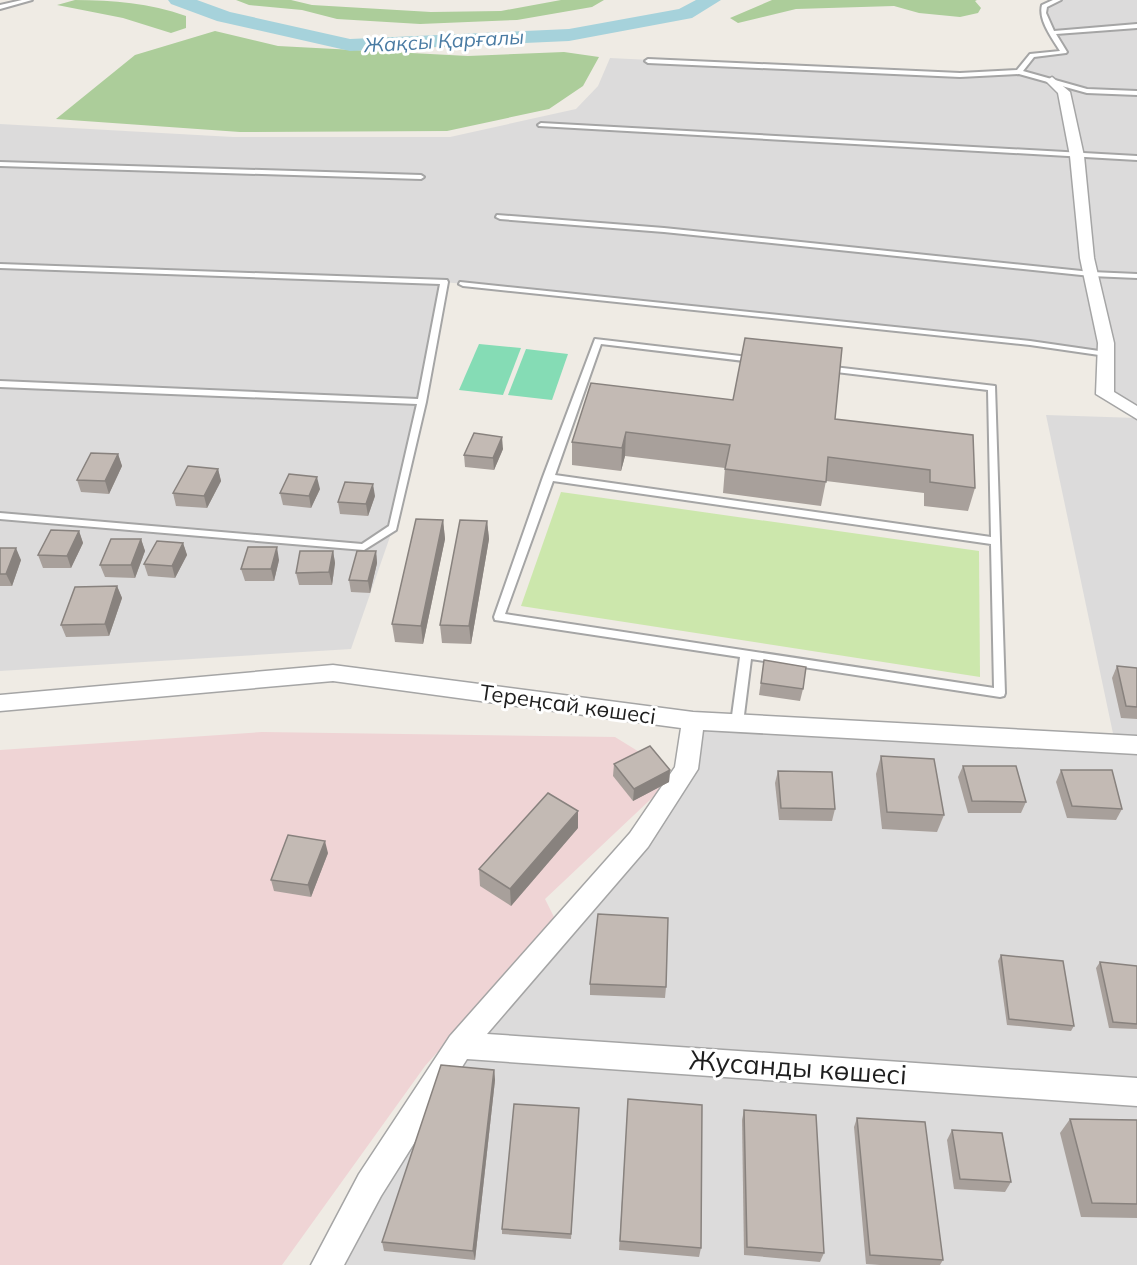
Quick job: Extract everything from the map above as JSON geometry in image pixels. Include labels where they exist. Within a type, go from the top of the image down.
[{"type":"street","points":[[1053,81],[1064,92],[1077,156],[1091,274],[1106,354],[1105,394],[1137,414]]},
{"type":"street","name":"Тереңсай көшесі","points":[[0,703],[333,672],[693,721],[1137,744]]},
{"type":"street","points":[[327,1265],[370,1185],[460,1045],[639,840],[686,769],[693,721]]},
{"type":"street","name":"Жусанды көшесі","points":[[460,1045],[1137,1092]]},
{"type":"lane","points":[[0,7],[29,0]]},
{"type":"lane","points":[[1019,72],[1032,55],[1064,52],[1043,13],[1044,6],[1058,0]]},
{"type":"lane","points":[[1052,33],[1137,26]]},
{"type":"lane","points":[[648,61],[960,75],[1019,72],[1087,91],[1137,93]]},
{"type":"lane","points":[[541,125],[1137,158]]},
{"type":"lane","points":[[0,164],[421,177]]},
{"type":"lane","points":[[500,218],[664,230],[1091,274],[1137,276]]},
{"type":"lane","points":[[0,266],[444,282],[422,402],[393,528],[364,547],[0,516]]},
{"type":"lane","points":[[463,284],[1030,343],[1106,354]]},
{"type":"lane","points":[[598,340],[992,388],[996,541],[1000,693],[499,617],[598,340]]},
{"type":"lane","points":[[0,384],[422,402]]},
{"type":"lane","points":[[548,477],[996,541]]},
{"type":"lane","points":[[737,723],[746,654]]},
{"type":"shaded area","points":[[1058,0],[1137,0],[1137,414],[1105,394],[1106,354],[1030,343],[444,282],[393,528],[351,649],[0,671],[0,124],[233,137],[450,137],[576,109],[598,86],[610,58],[960,75],[1019,72],[1032,55],[1064,52],[1052,33],[1044,6]]},
{"type":"shaded area","points":[[1046,415],[1137,418],[1137,1265],[332,1265],[424,1088],[641,839],[697,721],[1115,743]]},
{"type":"shaded area","points":[[262,732],[615,737],[649,758],[669,782],[545,899],[556,921],[425,1066],[282,1265],[0,1265],[0,750]]},
{"type":"green space","points":[[75,0],[118,2],[159,8],[186,16],[186,28],[171,33],[123,18],[57,5]]},
{"type":"green space","points":[[236,0],[291,0],[312,5],[431,12],[501,11],[561,0],[604,0],[592,7],[517,20],[420,24],[337,19],[302,10],[249,5]]},
{"type":"green space","points":[[772,0],[977,0],[975,1],[981,8],[978,13],[960,17],[919,13],[894,6],[796,9],[738,23],[730,18]]},
{"type":"green space","points":[[215,31],[278,46],[468,56],[564,52],[599,57],[583,86],[549,109],[447,131],[240,132],[56,119],[135,55]]},
{"type":"green space","points":[[479,344],[521,348],[503,395],[459,390]]},
{"type":"green space","points":[[526,349],[568,354],[552,400],[508,395]]},
{"type":"green space","points":[[561,492],[979,551],[980,677],[521,606]]},
{"type":"building","points":[[745,338],[842,348],[835,419],[973,435],[975,488],[930,482],[930,470],[828,457],[826,482],[725,469],[730,445],[626,432],[622,448],[572,442],[591,383],[733,400]]},
{"type":"building","points":[[474,433],[502,437],[493,458],[464,455]]},
{"type":"building","points":[[91,453],[118,454],[105,481],[77,480]]},
{"type":"building","points":[[188,466],[218,469],[204,496],[173,493]]},
{"type":"building","points":[[289,474],[317,477],[309,496],[280,493]]},
{"type":"building","points":[[345,482],[373,484],[366,504],[338,502]]},
{"type":"building","points":[[416,519],[443,520],[421,626],[392,624]]},
{"type":"building","points":[[460,520],[487,521],[469,626],[440,625]]},
{"type":"building","points":[[51,530],[79,531],[67,556],[38,555]]},
{"type":"building","points":[[111,539],[141,539],[131,565],[100,565]]},
{"type":"building","points":[[157,541],[183,543],[172,566],[144,564]]},
{"type":"building","points":[[248,547],[277,547],[271,569],[241,569]]},
{"type":"building","points":[[0,548],[16,548],[6,574],[0,574]]},
{"type":"building","points":[[300,551],[333,551],[329,572],[296,573]]},
{"type":"building","points":[[357,551],[376,551],[368,581],[349,580]]},
{"type":"building","points":[[117,586],[105,624],[61,625],[75,587]]},
{"type":"building","points":[[764,660],[806,667],[803,689],[761,683]]},
{"type":"building","points":[[1117,666],[1137,668],[1137,707],[1126,706]]},
{"type":"building","points":[[650,746],[670,770],[634,789],[614,764]]},
{"type":"building","points":[[881,756],[934,759],[944,815],[887,812]]},
{"type":"building","points":[[963,766],[1016,766],[1026,802],[972,801]]},
{"type":"building","points":[[1061,770],[1112,770],[1122,809],[1072,806]]},
{"type":"building","points":[[778,771],[832,772],[835,809],[781,808]]},
{"type":"building","points":[[548,793],[578,811],[510,889],[479,869]]},
{"type":"building","points":[[288,835],[325,841],[308,885],[271,880]]},
{"type":"building","points":[[598,914],[668,918],[666,987],[590,984]]},
{"type":"building","points":[[1001,955],[1063,961],[1074,1026],[1009,1019]]},
{"type":"building","points":[[1100,962],[1137,966],[1137,1024],[1113,1022]]},
{"type":"building","points":[[441,1065],[494,1070],[473,1251],[382,1242]]},
{"type":"building","points":[[628,1099],[702,1105],[701,1248],[620,1241]]},
{"type":"building","points":[[514,1104],[579,1108],[571,1234],[502,1229]]},
{"type":"building","points":[[744,1110],[816,1115],[824,1253],[747,1247]]},
{"type":"building","points":[[857,1118],[925,1122],[943,1260],[870,1255]]},
{"type":"building","points":[[1070,1119],[1137,1120],[1137,1204],[1092,1203]]},
{"type":"building","points":[[952,1130],[1002,1133],[1011,1182],[960,1179]]},
{"type":"waterway","name":"Жақсы Қарғалы","points":[[178,0],[224,17],[350,45],[569,35],[685,14],[711,0]]}]
